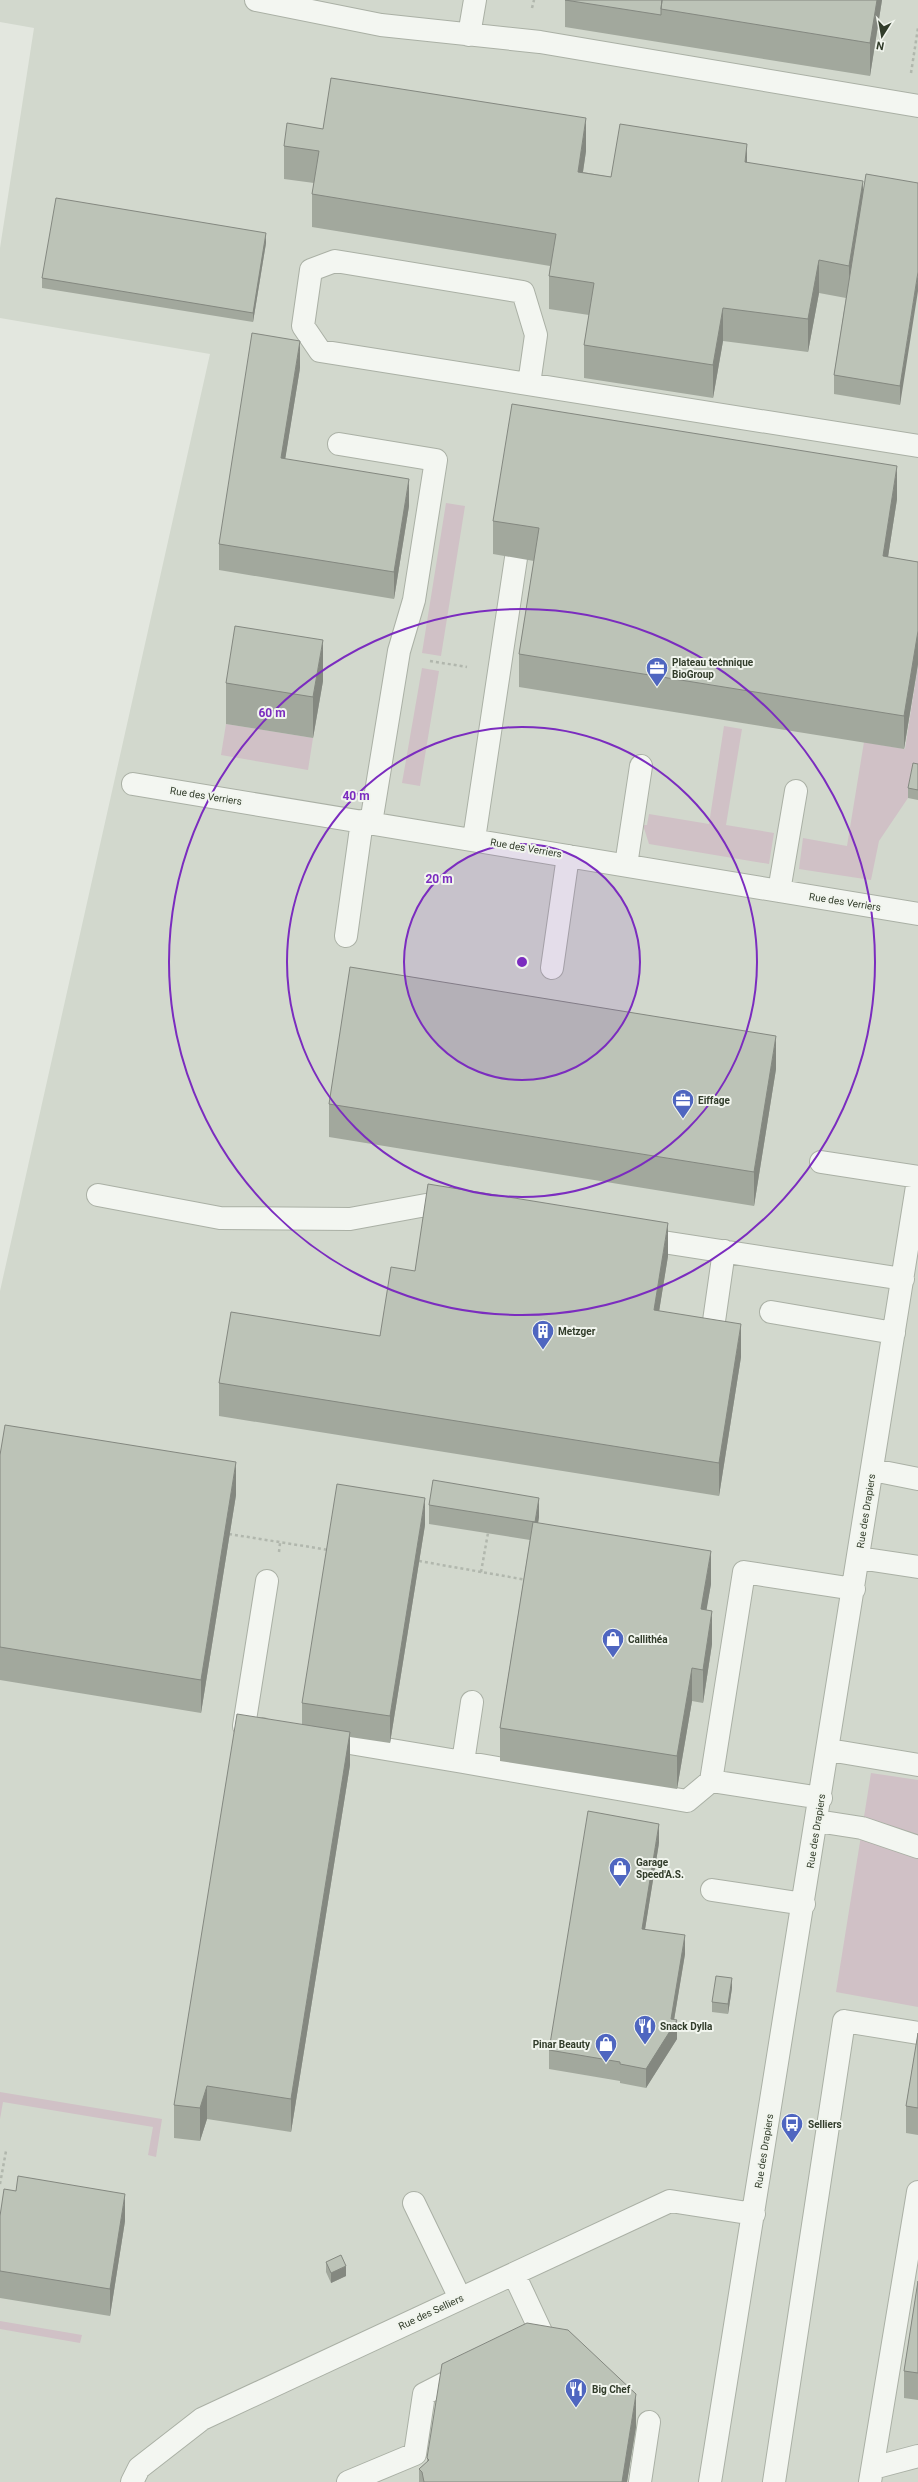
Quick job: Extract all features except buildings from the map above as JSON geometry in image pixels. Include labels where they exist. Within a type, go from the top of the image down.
[{"type":"street","points":[[256,0],[381,25],[540,42],[918,106]]},
{"type":"street","points":[[469,35],[475,0]]},
{"type":"street","points":[[529,384],[536,335],[523,292],[335,260],[311,270],[303,326],[320,351],[918,446]]},
{"type":"street","points":[[339,444],[436,460],[414,600],[398,656],[346,936]]},
{"type":"street","points":[[474,839],[516,558]]},
{"type":"street","points":[[626,865],[641,766]]},
{"type":"street","name":"Rue des Verriers","points":[[134,784],[474,839],[918,914]]},
{"type":"street","points":[[779,891],[796,791]]},
{"type":"street","points":[[552,968],[568,856]]},
{"type":"street","points":[[821,1162],[918,1177]]},
{"type":"street","name":"Rue des Drapiers","points":[[710,2482],[821,1798],[918,1180]]},
{"type":"street","points":[[98,1195],[220,1218],[350,1219],[426,1205],[473,1212]]},
{"type":"street","points":[[614,1234],[903,1279]]},
{"type":"street","points":[[714,1321],[724,1251]]},
{"type":"street","points":[[771,1312],[894,1333]]},
{"type":"street","points":[[873,1470],[918,1479]]},
{"type":"street","points":[[859,1558],[918,1567]]},
{"type":"street","points":[[267,1581],[244,1726],[687,1801],[711,1781],[744,1572],[854,1589]]},
{"type":"street","points":[[463,1762],[472,1702]]},
{"type":"street","points":[[828,1750],[918,1764]]},
{"type":"street","points":[[711,1781],[821,1798]]},
{"type":"street","points":[[817,1822],[862,1828],[918,1847]]},
{"type":"street","points":[[712,1890],[804,1904]]},
{"type":"street","points":[[774,2482],[844,2021],[918,2033]]},
{"type":"street","points":[[872,2475],[918,2192]]},
{"type":"street","name":"Rue des Selliers","points":[[132,2482],[139,2468],[202,2420],[670,2200],[754,2214]]},
{"type":"street","points":[[414,2204],[460,2298]]},
{"type":"street","points":[[508,2352],[542,2334],[514,2274]]},
{"type":"street","points":[[361,2480],[415,2454],[424,2394],[480,2365]]},
{"type":"street","points":[[640,2482],[649,2422]]},
{"type":"street","points":[[872,2475],[918,2456]]},
{"type":"path","points":[[398,656],[499,673]]},
{"type":"path","points":[[481,1572],[488,1533]]},
{"type":"path","points":[[229,1534],[331,1550]]},
{"type":"path","points":[[419,1562],[529,1580]]},
{"type":"path","points":[[0,2184],[6,2151]]},
{"type":"shaded area","points":[[0,0],[918,0],[918,2482],[0,2482],[0,1291],[210,354],[0,318],[0,248],[34,28],[0,22]]},
{"type":"shaded area","points":[[446,503],[465,506],[441,656],[422,653]]},
{"type":"shaded area","points":[[918,665],[918,773],[913,773],[908,798],[879,841],[871,880],[799,869],[803,838],[847,846],[864,742],[905,749]]},
{"type":"shaded area","points":[[422,668],[439,671],[420,786],[402,783]]},
{"type":"shaded area","points":[[226,724],[313,738],[308,770],[221,755]]},
{"type":"shaded area","points":[[724,726],[742,729],[726,825],[774,833],[769,864],[649,844],[643,825],[647,825],[649,814],[709,824]]},
{"type":"shaded area","points":[[871,1773],[918,1780],[918,2007],[836,1992]]},
{"type":"shaded area","points":[[0,2092],[162,2119],[156,2157],[148,2155],[153,2127],[3,2102],[0,2119]]},
{"type":"shaded area","points":[[0,2321],[82,2335],[80,2343],[0,2329]]},
{"type":"place","name":"Plateau technique BioGroup","points":[[657,688]]},
{"type":"place","name":"Eiffage","points":[[683,1120]]},
{"type":"place","name":"Metzger","points":[[543,1350]]},
{"type":"place","name":"Callithéa","points":[[613,1658]]},
{"type":"place","name":"Garage Speed'A.S.","points":[[620,1888]]},
{"type":"place","name":"Snack Dylla","points":[[645,2046]]},
{"type":"place","name":"Pinar Beauty","points":[[606,2064]]},
{"type":"place","name":"Selliers","points":[[792,2144]]},
{"type":"place","name":"Big Chef","points":[[576,2408]]}]
